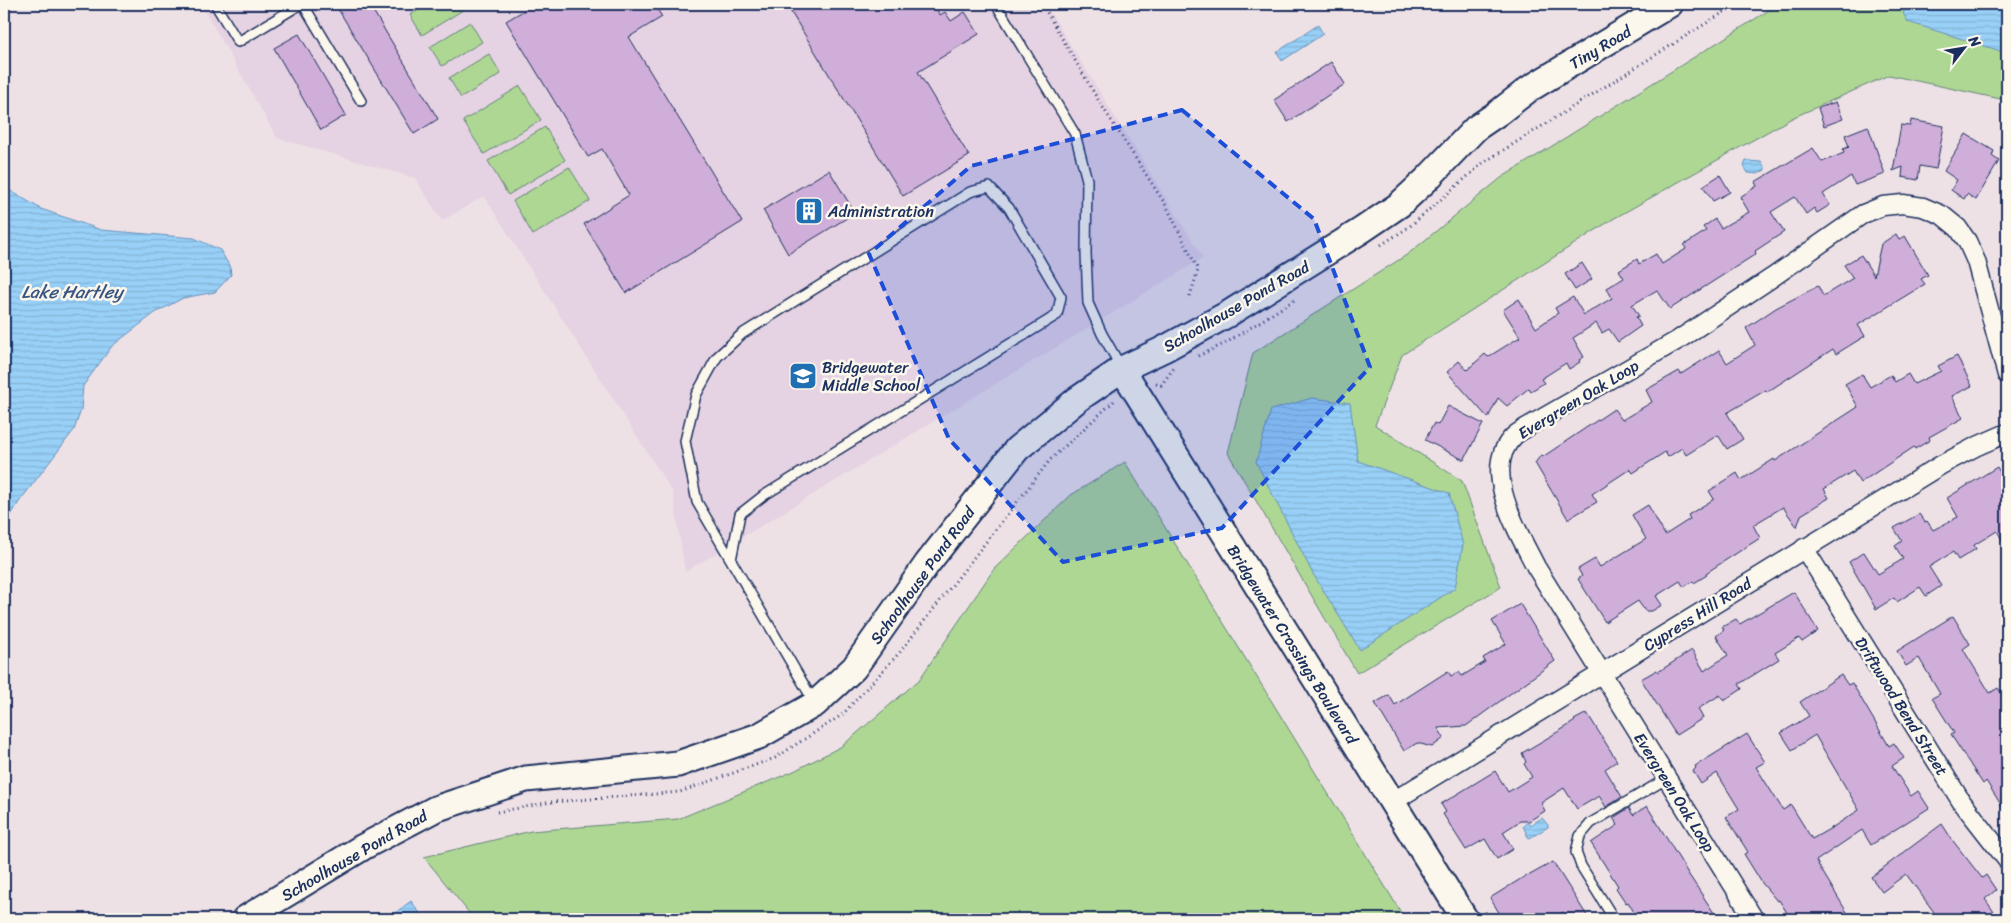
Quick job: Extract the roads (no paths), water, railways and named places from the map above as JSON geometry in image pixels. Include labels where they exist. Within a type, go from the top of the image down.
[{"type":"street","name":"Tiny Road","points":[[1529,90],[1670,4]]},
{"type":"street","name":"Schoolhouse Pond Road","points":[[245,919],[363,847],[435,809],[526,779],[678,764],[758,736],[815,704],[854,668],[928,564],[1017,449],[1078,399],[1128,379],[1164,349],[1228,314],[1399,205],[1476,128],[1529,90]]},
{"type":"street","name":"Evergreen Oak Loop","points":[[1754,919],[1536,567],[1518,532],[1500,484],[1500,469],[1504,452],[1513,436],[1678,340],[1863,214],[1884,206],[1903,204],[1923,207],[1942,215],[1962,234],[1976,261],[2007,375]]},
{"type":"street","name":"Bridgewater Crossings Boulevard","points":[[1128,379],[1465,919]]},
{"type":"street","name":"Cypress Hill Road","points":[[1392,802],[1941,465],[2007,433]]},
{"type":"street","name":"Driftwood Bend Street","points":[[1804,548],[1961,801],[2007,860]]},
{"type":"lane","points":[[215,4],[238,42],[302,4],[360,102]]},
{"type":"lane","points":[[996,4],[1075,134],[1087,180],[1086,253],[1088,303],[1102,334],[1128,379]]},
{"type":"lane","points":[[731,560],[740,514],[763,496],[1057,315],[1061,297],[1009,208],[989,187],[970,192],[742,334],[717,357],[696,395],[685,441],[697,502],[815,704]]},
{"type":"lane","points":[[1614,919],[1581,866],[1576,852],[1580,836],[1590,823],[1666,779]]},
{"type":"water","points":[[1910,4],[2007,4],[2007,53],[1908,22],[1903,13]]},
{"type":"water","points":[[1318,25],[1323,34],[1282,61],[1277,52]]},
{"type":"water","points":[[1746,161],[1761,162],[1765,170],[1758,174],[1748,173],[1744,166]]},
{"type":"water","name":"Lake Hartley","points":[[4,187],[41,209],[101,230],[194,238],[220,250],[230,267],[231,275],[215,292],[183,298],[155,313],[112,346],[83,386],[81,410],[74,430],[19,502],[4,527]]},
{"type":"water","points":[[1312,398],[1350,403],[1358,461],[1449,493],[1463,545],[1455,588],[1360,650],[1313,574],[1256,462],[1271,410]]},
{"type":"water","points":[[1542,818],[1548,827],[1530,838],[1528,837],[1523,826],[1528,822],[1530,825]]},
{"type":"water","points":[[411,901],[424,919],[387,919]]},
{"type":"place","name":"Administration","points":[[809,211]]},
{"type":"place","name":"Bridgewater Middle School","points":[[803,376]]}]
